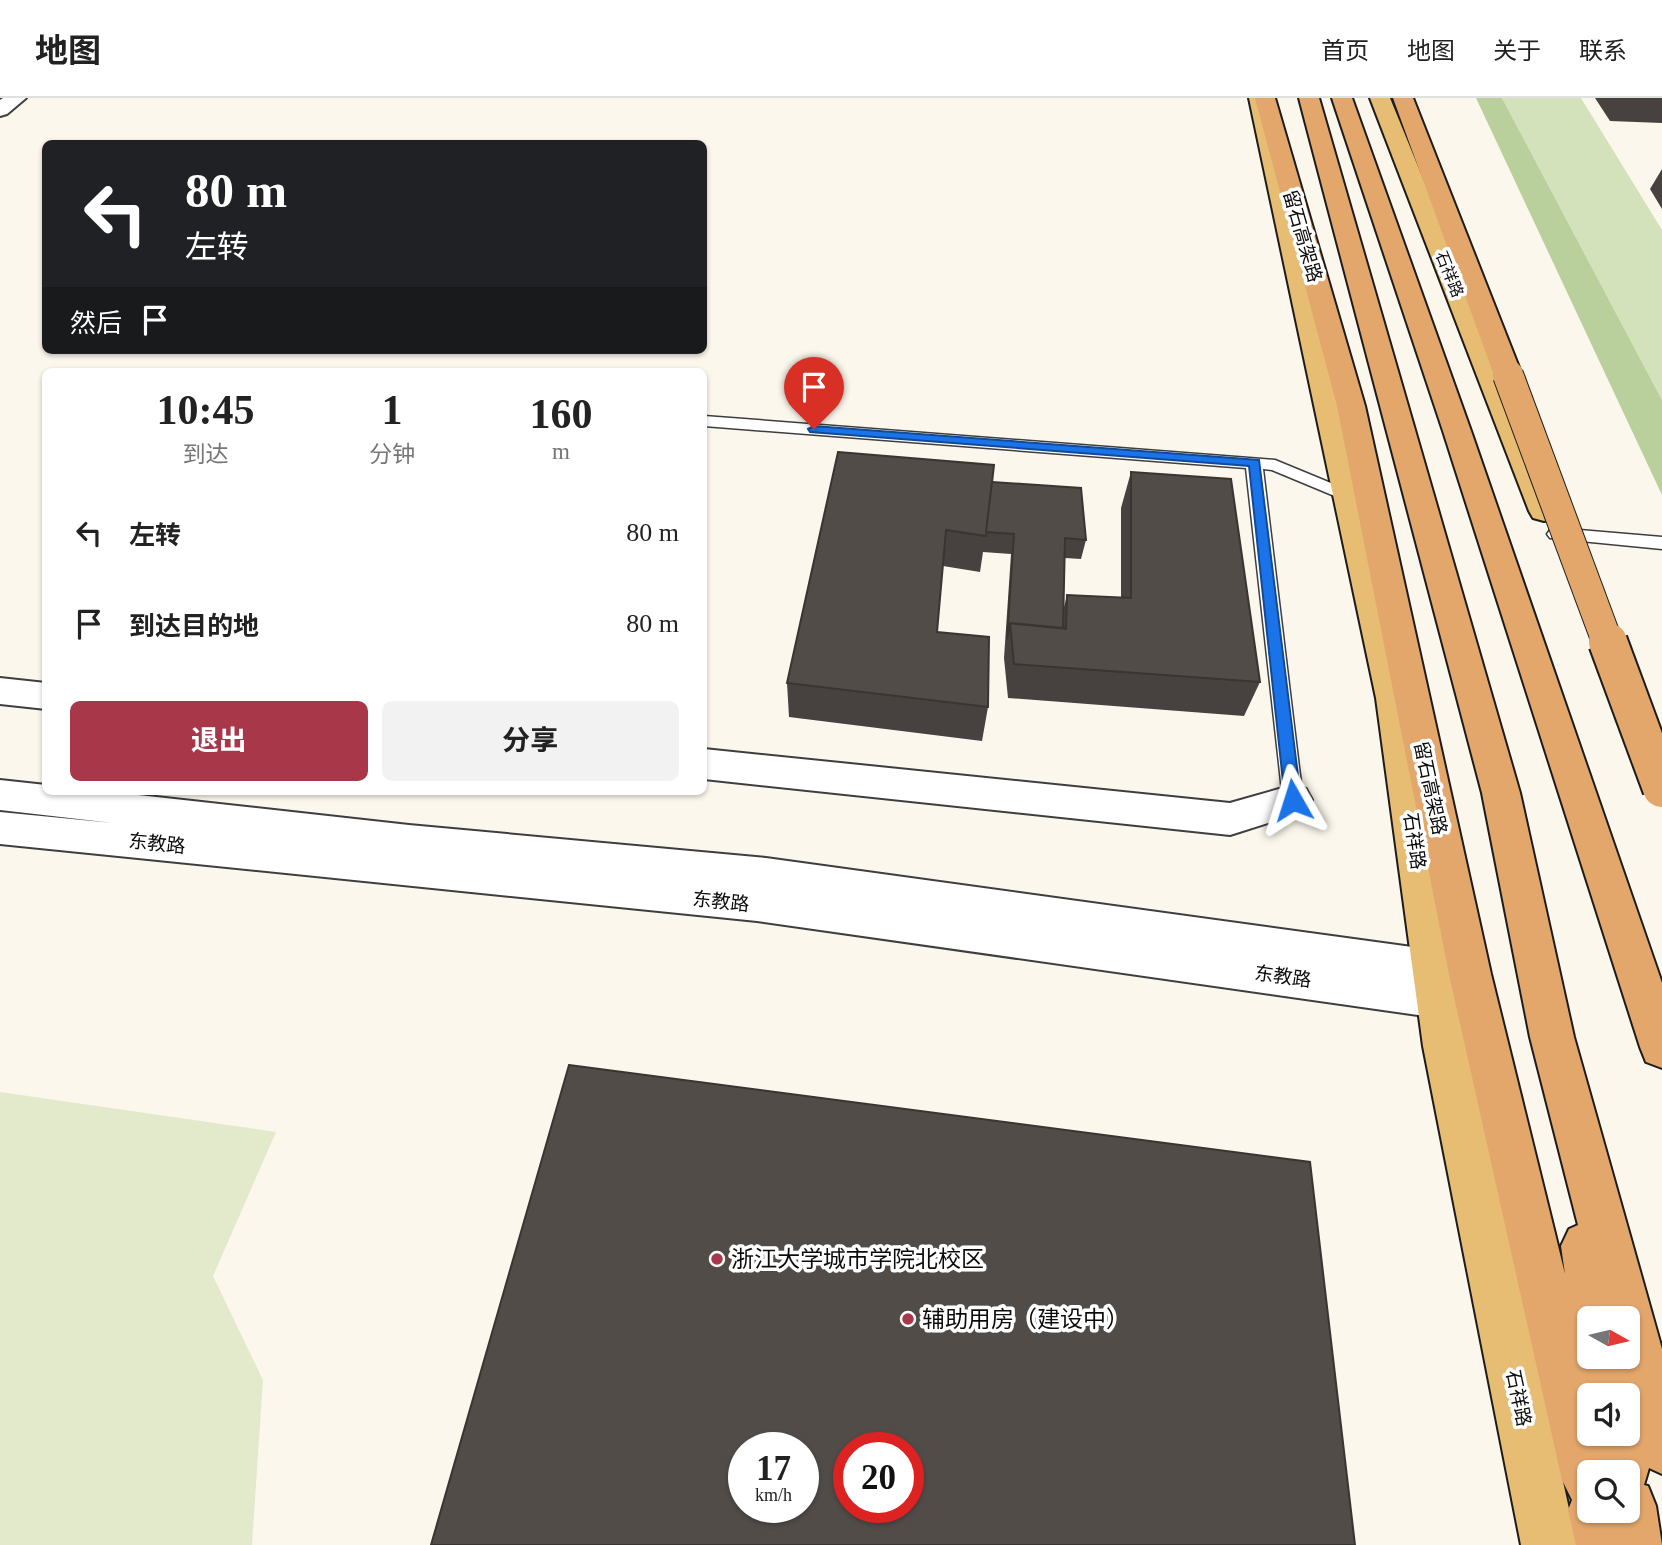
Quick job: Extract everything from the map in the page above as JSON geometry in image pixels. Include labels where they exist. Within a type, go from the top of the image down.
[{"type":"highway","name":"留石高架路","points":[[1265,98],[1351,406],[1470,974],[1584,1460]]},
{"type":"highway","points":[[1309,98],[1501,793],[1552,1037],[1595,1306]]},
{"type":"highway","points":[[1342,98],[1457,431],[1662,1047]]},
{"type":"highway","points":[[1403,98],[1662,788]]},
{"type":"highway","points":[[1603,868],[1662,984]]},
{"type":"highway","points":[[1552,1037],[1625,1306]]},
{"type":"highway","points":[[1640,1364],[1662,1447]]},
{"type":"highway","points":[[1599,1523],[1604,1545]]},
{"type":"highway","points":[[1631,1523],[1634,1545]]},
{"type":"main road","name":"石祥路","points":[[1259,98],[1394,698],[1445,1046],[1549,1545]]},
{"type":"main road","name":"石祥路","points":[[1380,98],[1553,534],[1626,734],[1662,800]]},
{"type":"street","points":[[0,110],[16,98]]},
{"type":"street","points":[[0,691],[42,696]]},
{"type":"street","points":[[707,764],[1230,819],[1293,800]]},
{"type":"street","name":"东教路","points":[[0,795],[396,839],[766,875],[1436,984]]},
{"type":"street","name":"东教路","points":[[0,828],[757,904],[1436,984]]},
{"type":"lane","points":[[707,421],[1275,464],[1349,497]]},
{"type":"lane","points":[[1254,463],[1293,800]]},
{"type":"lane","points":[[1553,534],[1662,543]]},
{"type":"green space","points":[[1476,98],[1502,98],[1662,400],[1662,495]]},
{"type":"green space","points":[[1502,98],[1581,98],[1662,230],[1662,400]]},
{"type":"green space","points":[[0,1092],[276,1132],[213,1276],[263,1380],[252,1545],[0,1545]]},
{"type":"building","points":[[838,452],[994,465],[986,536],[946,530],[937,632],[989,637],[988,707],[787,683]]},
{"type":"building","points":[[1131,472],[1231,479],[1260,682],[1014,664],[1010,623],[1066,629],[1067,595],[1131,598]]},
{"type":"building","points":[[992,482],[1081,488],[1086,540],[1065,538],[1063,628],[1010,623],[1007,639],[1014,534],[986,532]]},
{"type":"building","name":"辅助用房（建设中）","points":[[569,1065],[1310,1162],[1355,1545],[431,1545]]},
{"type":"place","name":"浙江大学城市学院北校区","points":[[717,1259]]},
{"type":"place","name":"辅助用房（建设中）","points":[[908,1319]]},
{"type":"route","points":[[814,429],[1254,463],[1293,800]]}]
